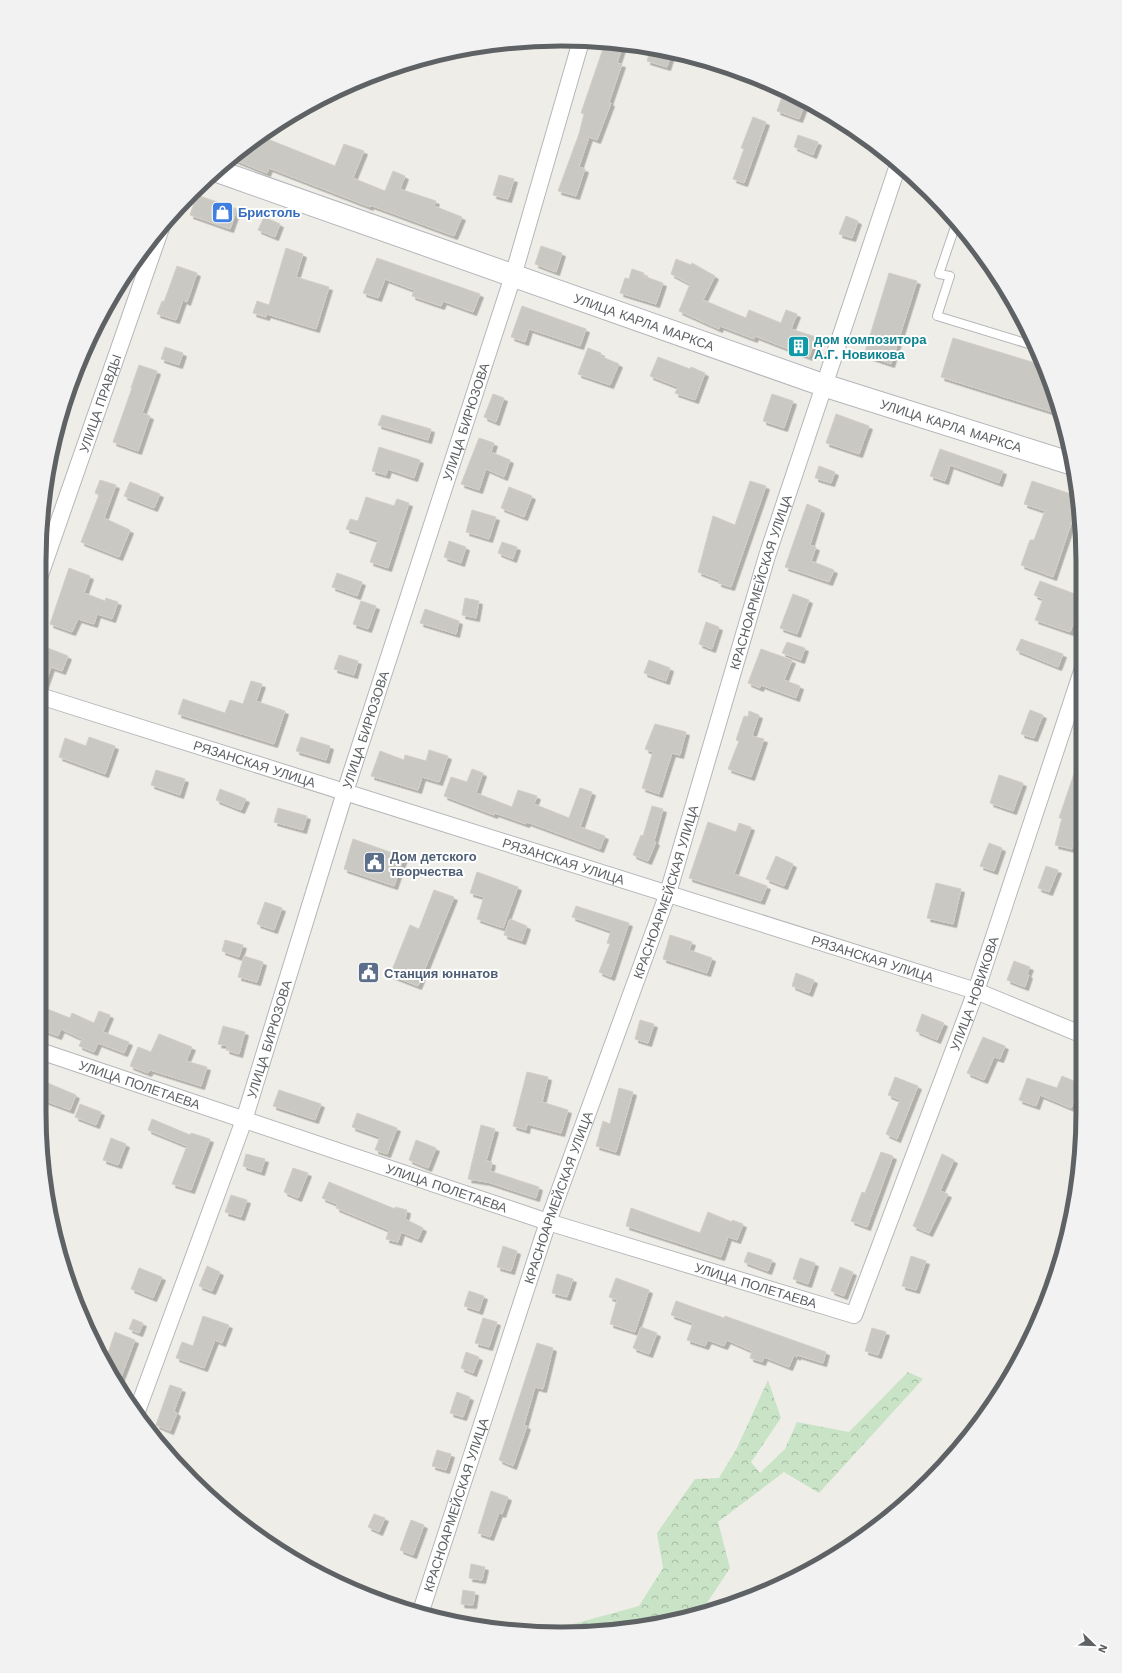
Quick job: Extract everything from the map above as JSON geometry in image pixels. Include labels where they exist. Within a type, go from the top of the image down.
[{"type":"main road","name":"УЛИЦА КАРЛА МАРКСА","points":[[222,173],[823,385],[1066,462]]},
{"type":"street","name":"УЛИЦА БИРЮЗОВА","points":[[139,1406],[244,1120],[345,792],[513,276],[579,47]]},
{"type":"street","name":"КРАСНОАРМЕЙСКАЯ УЛИЦА","points":[[422,1607],[548,1222],[668,892],[767,556],[823,385],[896,170]]},
{"type":"street","name":"УЛИЦА ПРАВДЫ","points":[[47,543],[154,245]]},
{"type":"street","name":"УЛИЦА НОВИКОВА","points":[[854,1315],[976,991],[1076,689]]},
{"type":"street","name":"РЯЗАНСКАЯ УЛИЦА","points":[[46,698],[668,892],[976,991],[1076,1032]]},
{"type":"street","name":"УЛИЦА ПОЛЕТАЕВА","points":[[46,1053],[548,1222],[854,1315]]},
{"type":"lane","points":[[954,229],[939,274],[950,276],[937,316],[1028,344]]},
{"type":"green space","points":[[908,1372],[923,1379],[819,1493],[784,1472],[718,1522],[730,1568],[705,1606],[661,1617],[628,1623],[562,1627],[639,1606],[663,1568],[657,1533],[695,1479],[719,1478],[737,1448],[768,1380],[781,1418],[751,1462],[760,1473],[785,1449],[797,1422],[849,1432]]},
{"type":"building","points":[[603,48],[622,49],[617,63],[622,64],[609,102],[611,103],[597,140],[589,137],[579,167],[585,169],[576,196],[558,191],[579,134],[584,114],[581,113]]},
{"type":"building","points":[[649,54],[670,58],[667,67],[647,61]]},
{"type":"building","points":[[782,97],[804,107],[799,119],[777,111]]},
{"type":"building","points":[[753,117],[766,122],[744,183],[733,179],[744,149],[741,148]]},
{"type":"building","points":[[798,135],[818,142],[813,155],[794,147]]},
{"type":"building","points":[[267,139],[335,166],[344,144],[364,151],[353,178],[385,191],[393,171],[405,176],[400,189],[436,201],[434,206],[462,217],[454,236],[370,205],[370,207],[269,168],[267,173],[237,161]]},
{"type":"building","points":[[499,175],[514,179],[508,199],[493,195]]},
{"type":"building","points":[[199,196],[237,209],[230,229],[190,215],[196,198]]},
{"type":"building","points":[[846,216],[858,221],[852,238],[839,234]]},
{"type":"building","points":[[264,217],[280,224],[275,237],[258,230]]},
{"type":"building","points":[[541,246],[562,253],[556,272],[535,264]]},
{"type":"building","points":[[286,248],[303,254],[296,277],[329,287],[316,329],[267,314],[266,317],[253,313],[257,301],[269,305]]},
{"type":"building","points":[[377,258],[480,294],[473,312],[443,301],[441,306],[412,296],[414,290],[385,279],[378,298],[363,293]]},
{"type":"building","points":[[676,259],[691,265],[692,263],[715,276],[703,300],[746,318],[749,310],[781,323],[786,310],[797,314],[791,329],[816,337],[809,357],[755,336],[754,339],[720,326],[719,329],[679,311],[690,284],[671,274]]},
{"type":"building","points":[[177,266],[197,273],[187,302],[183,300],[176,320],[157,314],[162,301],[164,302]]},
{"type":"building","points":[[632,269],[644,273],[643,276],[663,283],[656,304],[620,293],[625,278],[629,279]]},
{"type":"building","points":[[889,273],[917,281],[891,364],[864,355]]},
{"type":"building","points":[[522,306],[586,329],[580,346],[529,329],[525,342],[511,337]]},
{"type":"building","points":[[953,338],[1037,363],[1049,395],[1054,412],[941,377]]},
{"type":"building","points":[[165,347],[183,353],[179,365],[161,359]]},
{"type":"building","points":[[588,348],[601,353],[600,356],[619,364],[610,385],[578,374]]},
{"type":"building","points":[[658,357],[705,373],[695,400],[675,393],[678,387],[650,376]]},
{"type":"building","points":[[139,365],[157,371],[142,413],[150,416],[138,451],[113,442]]},
{"type":"building","points":[[493,394],[504,398],[496,422],[484,417]]},
{"type":"building","points":[[772,394],[793,401],[784,428],[763,421]]},
{"type":"building","points":[[836,414],[869,426],[859,454],[826,443]]},
{"type":"building","points":[[382,415],[431,429],[428,440],[378,425]]},
{"type":"building","points":[[479,438],[494,443],[491,452],[510,460],[504,477],[486,469],[479,490],[461,484]]},
{"type":"building","points":[[379,447],[420,460],[414,478],[388,469],[386,475],[372,471]]},
{"type":"building","points":[[940,449],[1003,471],[999,483],[950,465],[945,481],[930,476]]},
{"type":"building","points":[[819,466],[835,472],[831,483],[815,478]]},
{"type":"building","points":[[100,480],[116,485],[104,518],[130,530],[119,557],[81,542],[99,495],[95,493]]},
{"type":"building","points":[[750,481],[766,486],[731,587],[718,583],[719,580],[698,572],[713,516],[735,525]]},
{"type":"building","points":[[1032,481],[1072,494],[1074,515],[1053,577],[1021,565],[1030,540],[1034,540],[1045,511],[1024,504]]},
{"type":"building","points":[[130,482],[160,494],[154,508],[124,496]]},
{"type":"building","points":[[509,487],[532,496],[524,517],[501,508]]},
{"type":"building","points":[[366,497],[394,506],[397,499],[409,503],[388,568],[370,562],[378,540],[346,529],[350,519],[358,521]]},
{"type":"building","points":[[807,504],[821,510],[810,545],[816,547],[811,561],[834,570],[829,582],[785,567]]},
{"type":"building","points":[[472,510],[496,517],[489,539],[466,532]]},
{"type":"building","points":[[449,541],[466,547],[461,563],[444,557]]},
{"type":"building","points":[[502,542],[517,547],[513,559],[498,553]]},
{"type":"building","points":[[69,568],[90,576],[84,593],[105,601],[106,598],[118,602],[112,619],[97,614],[94,624],[78,619],[72,632],[50,624]]},
{"type":"building","points":[[337,573],[362,582],[357,596],[332,587]]},
{"type":"building","points":[[1040,581],[1076,594],[1076,616],[1070,632],[1035,620],[1043,599],[1034,595]]},
{"type":"building","points":[[793,594],[809,600],[797,634],[780,628]]},
{"type":"building","points":[[465,598],[479,601],[476,618],[462,615]]},
{"type":"building","points":[[361,601],[376,606],[368,629],[353,624]]},
{"type":"building","points":[[425,609],[459,621],[456,634],[420,623]]},
{"type":"building","points":[[706,622],[719,627],[712,649],[699,644]]},
{"type":"building","points":[[1021,639],[1063,654],[1058,667],[1016,650]]},
{"type":"building","points":[[787,642],[805,648],[801,660],[782,653]]},
{"type":"building","points":[[46,647],[68,656],[62,671],[51,667],[46,681]]},
{"type":"building","points":[[761,649],[792,660],[784,680],[800,686],[796,698],[761,685],[760,688],[748,683]]},
{"type":"building","points":[[339,655],[358,661],[354,675],[334,669]]},
{"type":"building","points":[[649,660],[670,668],[666,681],[644,673]]},
{"type":"building","points":[[251,681],[262,684],[256,701],[285,711],[274,744],[178,714],[183,699],[225,713],[230,700],[243,704]]},
{"type":"building","points":[[1030,710],[1043,715],[1034,738],[1021,734]]},
{"type":"building","points":[[749,711],[759,715],[752,736],[764,739],[751,777],[728,769],[739,741],[736,740],[744,716],[748,717]]},
{"type":"building","points":[[655,724],[686,732],[680,755],[672,753],[659,794],[642,788],[653,752],[645,749]]},
{"type":"building","points":[[89,737],[115,746],[105,774],[59,757],[65,738],[86,746]]},
{"type":"building","points":[[301,737],[330,746],[326,760],[296,751]]},
{"type":"building","points":[[429,750],[448,756],[439,782],[422,777],[418,790],[371,776],[380,751],[404,760],[405,755],[426,761]]},
{"type":"building","points":[[1076,768],[1076,835],[1072,849],[1055,845],[1062,818],[1059,818]]},
{"type":"building","points":[[472,769],[483,773],[476,793],[512,807],[518,790],[537,796],[534,804],[569,818],[580,788],[592,792],[580,827],[605,836],[600,849],[527,822],[526,824],[495,813],[494,815],[444,796],[451,777],[467,782]]},
{"type":"building","points":[[156,770],[185,779],[180,795],[151,785]]},
{"type":"building","points":[[999,775],[1023,783],[1013,811],[990,803]]},
{"type":"building","points":[[220,789],[246,799],[241,810],[216,800]]},
{"type":"building","points":[[652,806],[663,809],[654,841],[656,842],[648,861],[633,855],[641,835],[643,836]]},
{"type":"building","points":[[278,808],[307,816],[303,830],[274,822]]},
{"type":"building","points":[[708,822],[736,832],[739,823],[751,827],[734,874],[767,886],[761,901],[689,878]]},
{"type":"building","name":"Дом детского творчества","points":[[353,839],[404,857],[394,886],[344,869]]},
{"type":"building","points":[[989,843],[1002,848],[994,871],[980,866]]},
{"type":"building","points":[[776,856],[793,864],[784,886],[766,879]]},
{"type":"building","points":[[1046,866],[1058,870],[1049,892],[1038,888]]},
{"type":"building","points":[[477,872],[518,887],[503,928],[477,919],[484,897],[470,893]]},
{"type":"building","points":[[936,883],[961,889],[953,924],[927,918]]},
{"type":"building","points":[[434,890],[454,897],[418,986],[390,975],[410,925],[419,929]]},
{"type":"building","points":[[265,902],[282,908],[274,930],[257,924]]},
{"type":"building","points":[[576,906],[629,923],[611,977],[599,972],[610,944],[607,943],[611,931],[572,917]]},
{"type":"building","points":[[510,919],[527,926],[522,941],[504,935]]},
{"type":"building","points":[[670,935],[692,942],[689,950],[712,958],[707,973],[663,959]]},
{"type":"building","points":[[225,940],[243,945],[239,957],[222,951]]},
{"type":"building","points":[[244,956],[263,962],[257,982],[238,977]]},
{"type":"building","points":[[1014,961],[1030,967],[1027,974],[1029,975],[1025,987],[1007,980]]},
{"type":"building","points":[[796,973],[814,980],[809,993],[792,986]]},
{"type":"building","points":[[46,1009],[70,1018],[72,1013],[94,1023],[99,1011],[110,1015],[103,1032],[129,1042],[124,1053],[98,1043],[94,1052],[79,1046],[82,1039],[61,1029],[58,1036],[46,1032]]},
{"type":"building","points":[[922,1014],[944,1023],[937,1040],[916,1031]]},
{"type":"building","points":[[640,1020],[654,1024],[648,1043],[635,1039]]},
{"type":"building","points":[[223,1026],[245,1032],[239,1054],[226,1050],[228,1046],[218,1044]]},
{"type":"building","points":[[159,1034],[192,1047],[186,1061],[207,1067],[201,1086],[150,1070],[148,1073],[130,1066],[138,1047],[151,1052]]},
{"type":"building","points":[[983,1037],[1005,1046],[1000,1059],[994,1057],[984,1080],[967,1073]]},
{"type":"building","points":[[527,1072],[548,1077],[542,1102],[568,1110],[561,1133],[527,1124],[526,1130],[513,1126]]},
{"type":"building","points":[[1062,1076],[1076,1082],[1076,1096],[1071,1108],[1040,1095],[1036,1106],[1019,1100],[1027,1078],[1057,1088]]},
{"type":"building","points":[[895,1077],[918,1086],[897,1139],[886,1134],[900,1100],[888,1095]]},
{"type":"building","points":[[46,1082],[76,1095],[70,1110],[46,1101]]},
{"type":"building","points":[[619,1088],[633,1092],[616,1152],[596,1146],[603,1121],[610,1124]]},
{"type":"building","points":[[279,1090],[321,1104],[315,1120],[273,1106]]},
{"type":"building","points":[[80,1104],[101,1112],[96,1125],[75,1117]]},
{"type":"building","points":[[357,1113],[397,1128],[387,1154],[375,1150],[380,1137],[352,1127]]},
{"type":"building","points":[[152,1119],[190,1135],[191,1133],[210,1139],[191,1190],[172,1184],[187,1146],[148,1130]]},
{"type":"building","points":[[481,1125],[495,1129],[486,1161],[492,1162],[490,1171],[539,1187],[536,1198],[487,1182],[468,1179]]},
{"type":"building","points":[[111,1138],[126,1144],[118,1165],[103,1160]]},
{"type":"building","points":[[416,1140],[436,1148],[428,1168],[409,1160]]},
{"type":"building","points":[[881,1152],[893,1156],[867,1227],[851,1221],[862,1192],[865,1193]]},
{"type":"building","points":[[246,1154],[265,1159],[261,1172],[243,1166]]},
{"type":"building","points":[[942,1154],[954,1160],[940,1191],[948,1194],[929,1233],[913,1226]]},
{"type":"building","points":[[293,1168],[308,1173],[298,1198],[284,1192]]},
{"type":"building","points":[[329,1182],[395,1209],[395,1207],[407,1210],[405,1219],[423,1228],[418,1239],[401,1232],[398,1242],[386,1239],[389,1230],[336,1208],[337,1204],[322,1198]]},
{"type":"building","points":[[231,1195],[247,1200],[241,1217],[225,1212]]},
{"type":"building","points":[[631,1208],[700,1233],[708,1212],[732,1222],[732,1220],[743,1224],[737,1240],[728,1237],[721,1257],[626,1226]]},
{"type":"building","points":[[503,1246],[517,1251],[511,1271],[497,1267]]},
{"type":"building","points":[[748,1252],[772,1260],[768,1271],[744,1262]]},
{"type":"building","points":[[911,1256],[926,1261],[916,1290],[902,1286]]},
{"type":"building","points":[[800,1258],[815,1263],[808,1284],[793,1279]]},
{"type":"building","points":[[207,1266],[220,1272],[212,1291],[199,1286]]},
{"type":"building","points":[[840,1267],[853,1272],[844,1296],[831,1291]]},
{"type":"building","points":[[139,1268],[162,1277],[153,1298],[131,1289]]},
{"type":"building","points":[[557,1274],[573,1279],[567,1297],[552,1293]]},
{"type":"building","points":[[616,1278],[649,1290],[635,1332],[610,1324],[617,1300],[609,1297]]},
{"type":"building","points":[[469,1291],[484,1296],[479,1311],[464,1306]]},
{"type":"building","points":[[676,1301],[724,1318],[725,1316],[826,1352],[823,1363],[794,1355],[789,1367],[764,1357],[762,1362],[750,1358],[752,1351],[727,1340],[724,1346],[708,1340],[705,1346],[687,1340],[693,1323],[671,1315]]},
{"type":"building","points":[[203,1316],[229,1325],[222,1343],[215,1340],[204,1368],[176,1358],[182,1342],[193,1346]]},
{"type":"building","points":[[483,1318],[497,1322],[489,1347],[475,1343]]},
{"type":"building","points":[[133,1319],[143,1323],[139,1333],[129,1329]]},
{"type":"building","points":[[641,1327],[657,1333],[649,1354],[633,1348]]},
{"type":"building","points":[[872,1328],[886,1332],[878,1355],[865,1351]]},
{"type":"building","points":[[115,1332],[135,1340],[120,1378],[107,1355]]},
{"type":"building","points":[[537,1343],[553,1348],[543,1389],[535,1387],[524,1425],[527,1426],[513,1466],[499,1460]]},
{"type":"building","points":[[466,1352],[479,1357],[473,1373],[461,1368]]},
{"type":"building","points":[[170,1385],[182,1389],[174,1411],[177,1413],[170,1431],[156,1425]]},
{"type":"building","points":[[457,1392],[470,1397],[463,1417],[450,1413]]},
{"type":"building","points":[[437,1450],[451,1454],[446,1470],[432,1466]]},
{"type":"building","points":[[491,1491],[508,1497],[502,1514],[499,1513],[490,1537],[478,1533]]},
{"type":"building","points":[[374,1514],[385,1518],[379,1532],[368,1527]]},
{"type":"building","points":[[411,1520],[424,1525],[413,1555],[400,1550]]},
{"type":"building","points":[[471,1564],[485,1567],[482,1580],[469,1578]]},
{"type":"building","points":[[463,1590],[475,1592],[473,1605],[461,1604]]},
{"type":"place","name":"Бристоль","points":[[223,212]]},
{"type":"place","name":"дом композитора А.Г. Новикова","points":[[799,346]]},
{"type":"place","name":"Дом детского творчества","points":[[374,863]]},
{"type":"place","name":"Станция юннатов","points":[[368,973]]}]
